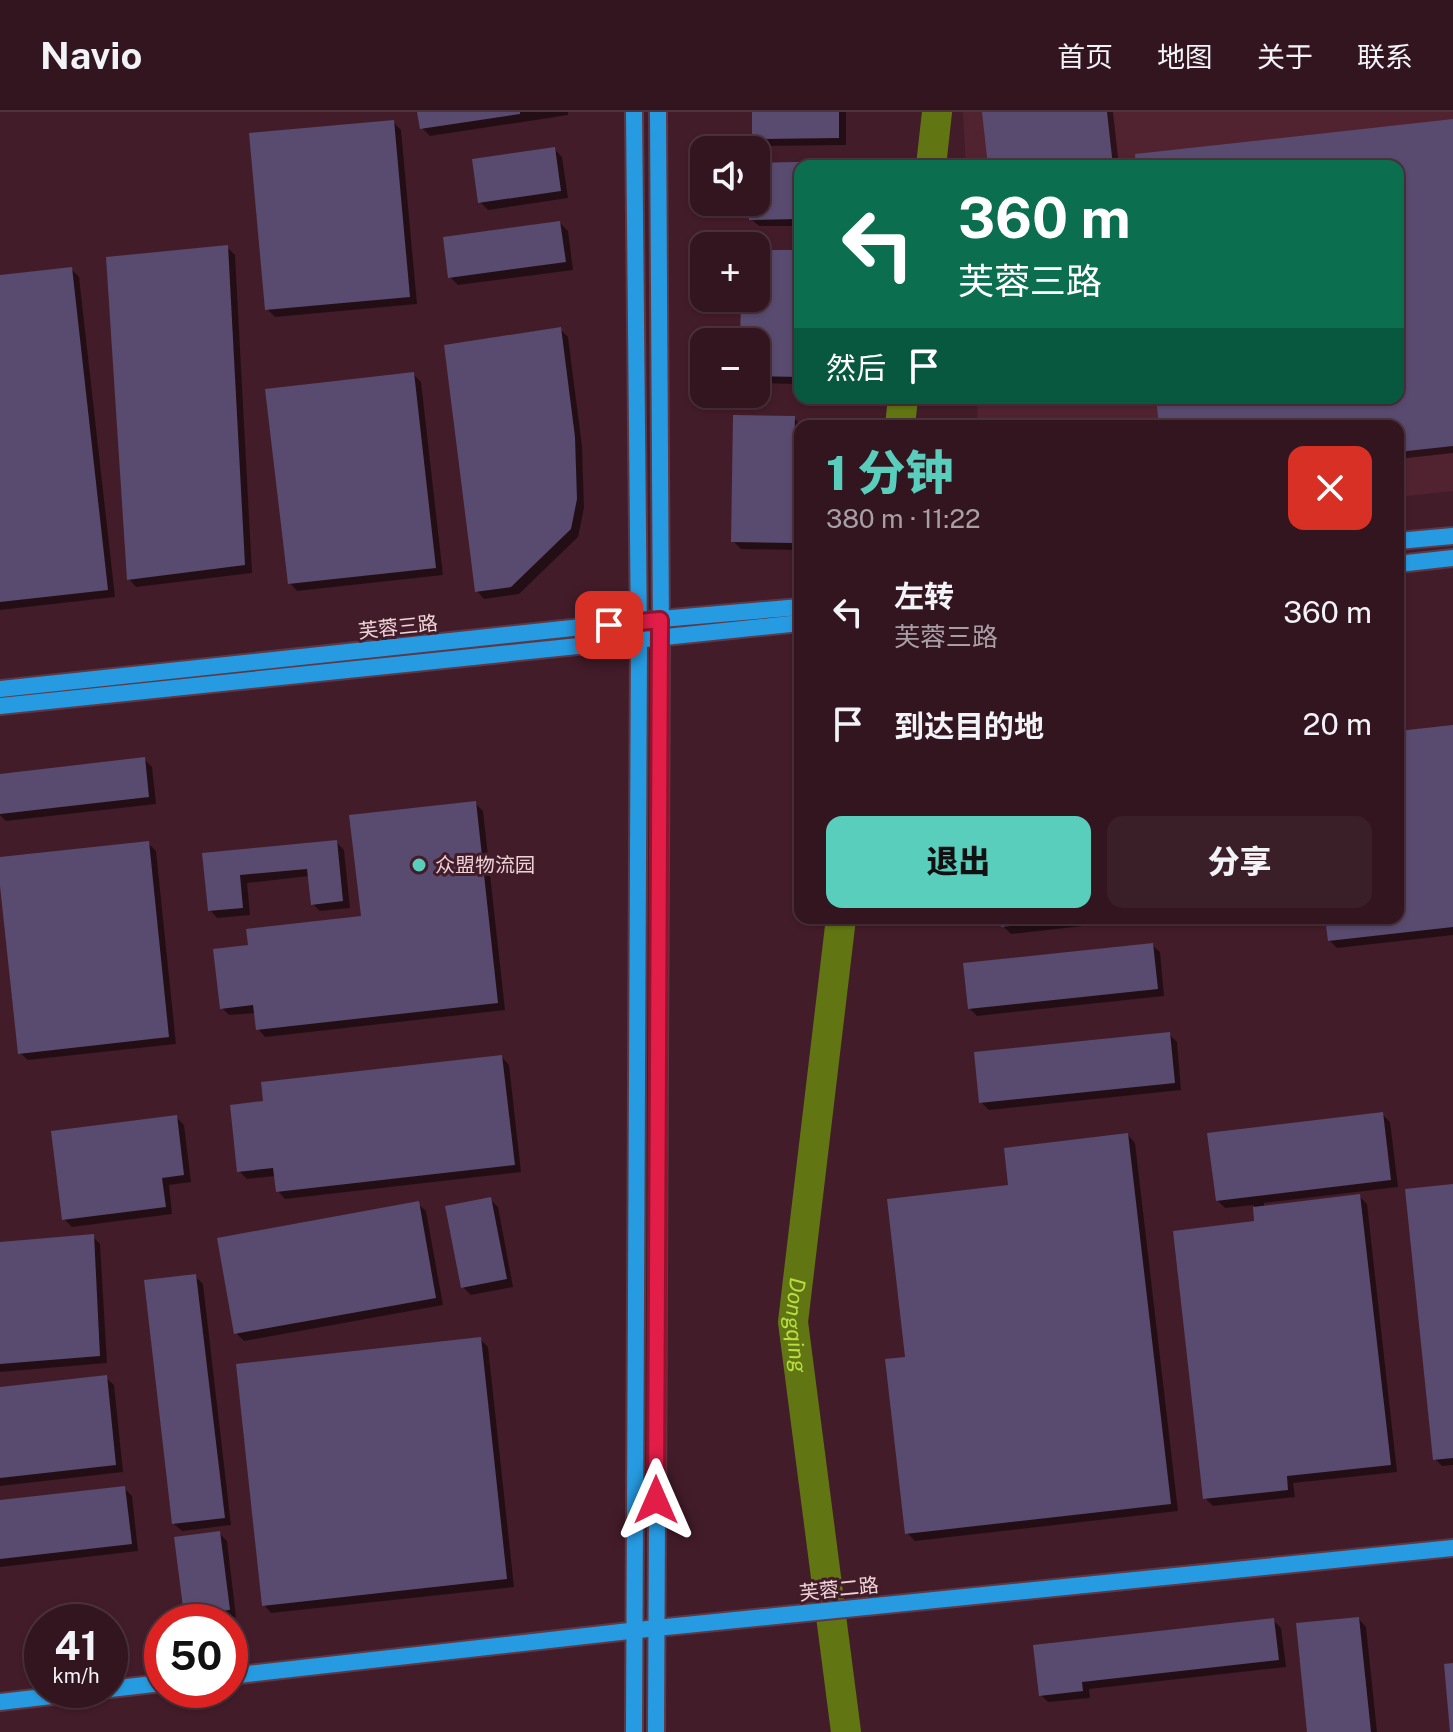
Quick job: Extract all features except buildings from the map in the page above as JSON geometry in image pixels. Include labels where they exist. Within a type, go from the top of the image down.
[{"type":"main road","points":[[634,112],[639,640],[634,1732]]},
{"type":"main road","points":[[656,1732],[661,638],[658,112]]},
{"type":"main road","points":[[1404,540],[1453,536]]},
{"type":"main road","points":[[1404,563],[1453,558]]},
{"type":"main road","name":"芙蓉三路","points":[[0,689],[638,621],[794,608]]},
{"type":"main road","name":"芙蓉三路","points":[[0,706],[794,624]]},
{"type":"main road","name":"芙蓉二路","points":[[248,1674],[633,1630],[1453,1548]]},
{"type":"main road","points":[[0,1702],[24,1699]]},
{"type":"shaded area","points":[[963,112],[1453,112],[1453,491],[1404,496],[1404,420],[978,420],[977,404],[1404,404],[1404,160],[966,160]]},
{"type":"waterway","name":"Dongqing","points":[[932,160],[937,112]]},
{"type":"waterway","name":"Dongqing","points":[[901,420],[902,404]]},
{"type":"waterway","name":"Dongqing","points":[[840,924],[793,1322],[846,1732]]},
{"type":"place","name":"众盟物流园","points":[[419,865]]},
{"type":"route","points":[[609,625],[660,620],[656,1500]]}]
